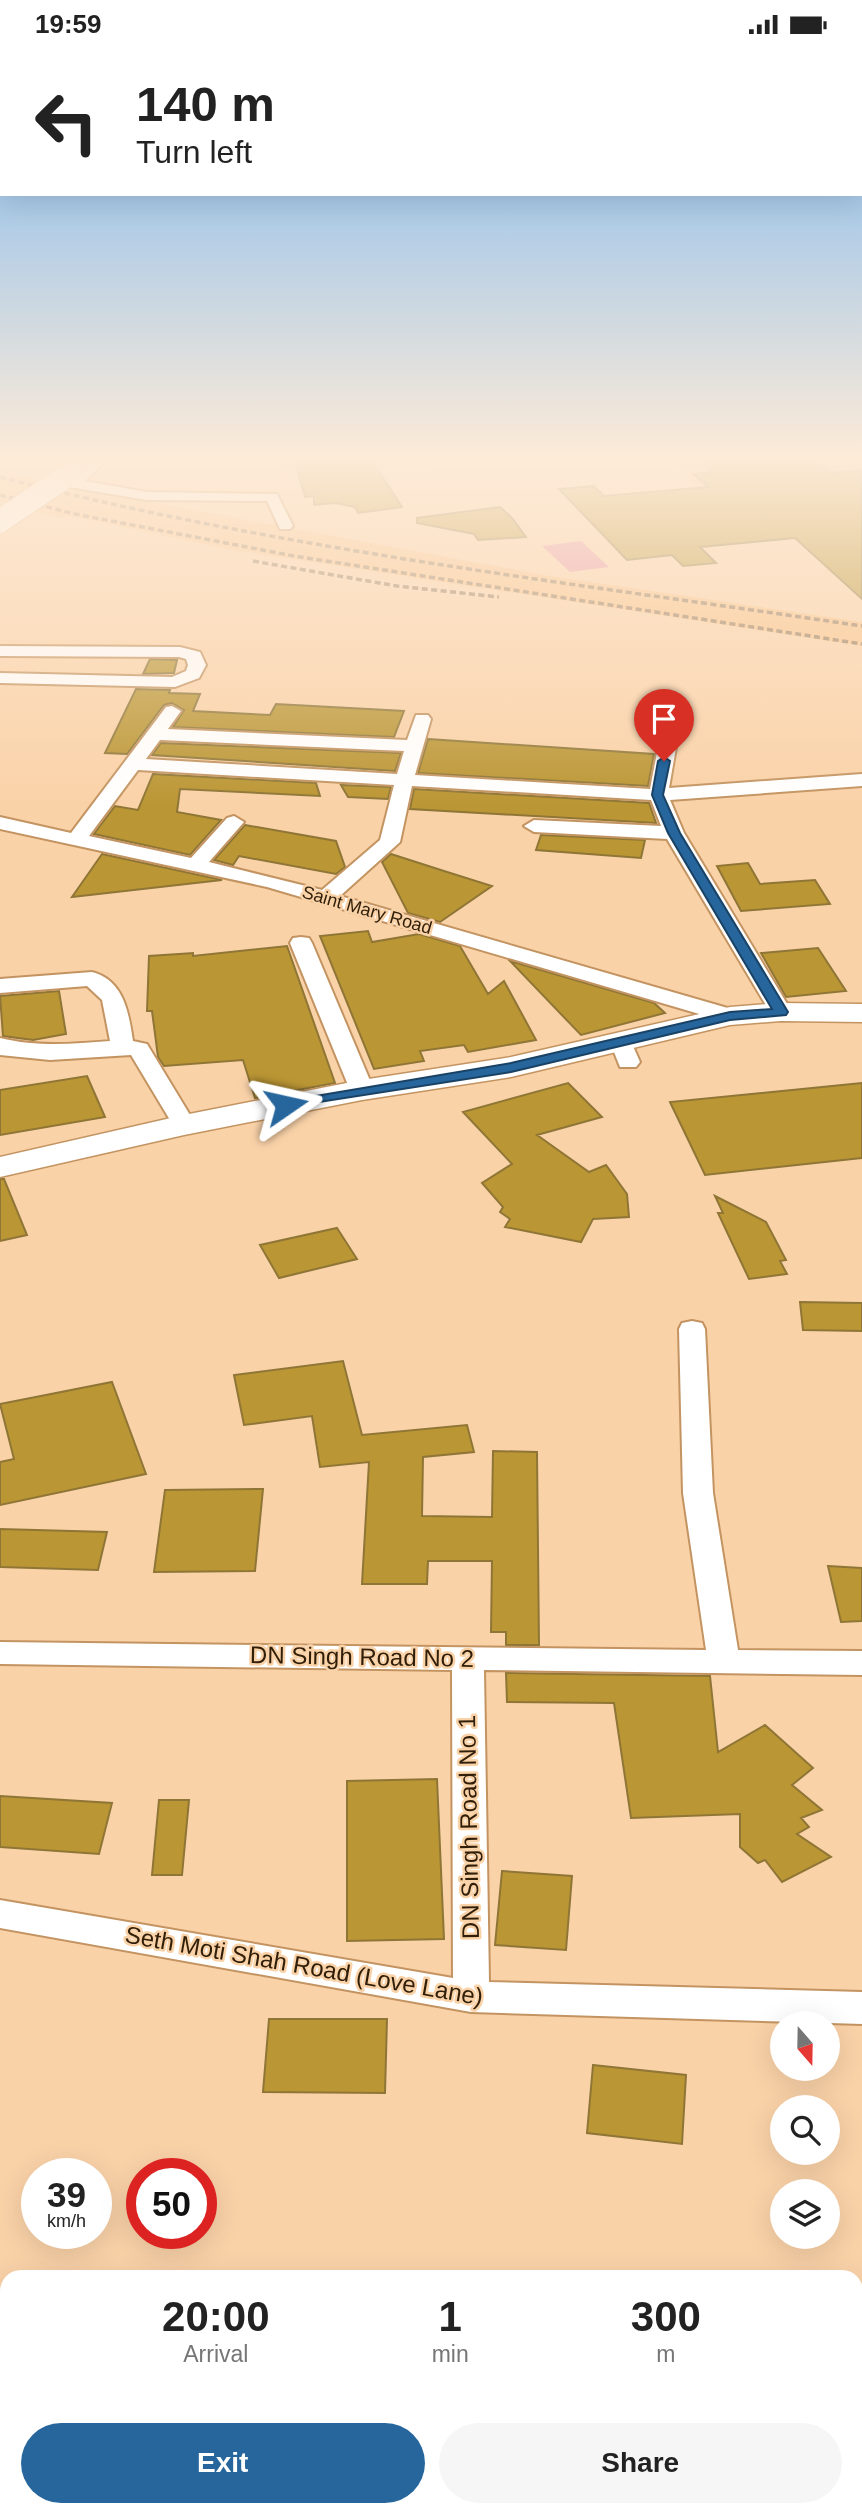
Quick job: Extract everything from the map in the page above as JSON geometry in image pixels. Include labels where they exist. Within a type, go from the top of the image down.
[{"type":"main road","points":[[0,1167],[184,1125],[362,1090],[625,1052],[730,1016],[781,1012],[862,1013]]},
{"type":"street","points":[[0,651],[180,652],[194,656],[197,665],[193,674],[175,682],[0,678]]},
{"type":"street","points":[[75,841],[172,711]]},
{"type":"street","points":[[326,898],[390,842],[394,817],[422,719]]},
{"type":"street","points":[[155,734],[415,746]]},
{"type":"street","points":[[668,742],[657,795],[674,833],[781,1012]]},
{"type":"street","points":[[133,764],[657,795],[862,780]]},
{"type":"street","points":[[195,866],[234,822]]},
{"type":"street","name":"Saint Mary Road","points":[[0,823],[271,882],[730,1016]]},
{"type":"street","points":[[534,826],[674,833]]},
{"type":"street","points":[[301,943],[362,1090]]},
{"type":"street","points":[[0,986],[92,979],[104,986],[113,997],[122,1048]]},
{"type":"street","points":[[0,1045],[5,1049],[50,1053],[139,1049],[184,1125]]},
{"type":"street","points":[[692,1329],[698,1493],[724,1661]]},
{"type":"street","name":"DN Singh Road No 2","points":[[0,1653],[862,1663]]},
{"type":"street","name":"DN Singh Road No 1","points":[[468,1658],[471,1997]]},
{"type":"street","name":"Seth Moti Shah Road (Love Lane)","points":[[0,1914],[471,1997],[862,2008]]},
{"type":"shaded area","points":[[405,576],[550,576],[862,622],[862,646]]},
{"type":"building","points":[[837,576],[862,576],[862,599]]},
{"type":"building","points":[[150,659],[177,660],[174,673],[143,674]]},
{"type":"building","points":[[136,689],[200,694],[193,711],[270,715],[276,704],[404,711],[394,737],[173,727],[184,710],[172,703],[164,705],[127,754],[105,753]]},
{"type":"building","points":[[428,739],[654,754],[648,786],[418,773]]},
{"type":"building","points":[[161,743],[401,753],[395,771],[152,755]]},
{"type":"building","points":[[153,774],[316,783],[320,796],[180,789],[177,812],[221,820],[190,855],[94,834],[115,806],[138,810]]},
{"type":"building","points":[[341,785],[391,787],[388,799],[348,797]]},
{"type":"building","points":[[414,789],[649,803],[656,823],[410,809]]},
{"type":"building","points":[[245,825],[336,841],[345,867],[336,874],[239,856],[233,865],[214,860]]},
{"type":"building","points":[[541,835],[645,840],[641,858],[536,850]]},
{"type":"building","points":[[102,854],[222,880],[72,897]]},
{"type":"building","points":[[391,854],[492,886],[440,922],[408,913],[382,862]]},
{"type":"building","points":[[748,863],[760,884],[815,880],[830,904],[741,911],[717,866]]},
{"type":"building","points":[[368,931],[372,942],[419,934],[460,946],[488,994],[504,981],[536,1040],[468,1052],[464,1045],[420,1051],[424,1061],[374,1069],[320,936]]},
{"type":"building","points":[[287,946],[335,1083],[255,1098],[243,1060],[164,1066],[158,1057],[152,1011],[147,1011],[149,956],[193,953],[193,956]]},
{"type":"building","points":[[818,948],[846,991],[786,997],[761,953]]},
{"type":"building","points":[[510,961],[654,1003],[665,1013],[581,1035]]},
{"type":"building","points":[[59,991],[66,1034],[33,1040],[3,1036],[0,996]]},
{"type":"building","points":[[87,1076],[105,1117],[0,1135],[0,1090]]},
{"type":"building","points":[[568,1083],[602,1117],[537,1135],[589,1172],[606,1165],[627,1194],[629,1217],[593,1219],[581,1242],[505,1227],[510,1219],[500,1212],[503,1207],[482,1183],[512,1164],[463,1112]]},
{"type":"building","points":[[862,1083],[862,1158],[705,1175],[670,1102]]},
{"type":"building","points":[[0,1179],[4,1179],[27,1235],[0,1241]]},
{"type":"building","points":[[715,1196],[766,1222],[786,1260],[780,1261],[787,1274],[749,1279],[718,1213],[723,1213]]},
{"type":"building","points":[[337,1228],[357,1259],[279,1278],[260,1245]]},
{"type":"building","points":[[800,1302],[862,1303],[862,1331],[803,1330]]},
{"type":"building","points":[[343,1361],[362,1435],[467,1425],[474,1452],[423,1457],[422,1516],[492,1517],[493,1451],[537,1452],[539,1645],[506,1645],[506,1632],[491,1632],[492,1561],[428,1561],[427,1584],[362,1584],[369,1462],[320,1467],[312,1416],[244,1425],[234,1375]]},
{"type":"building","points":[[112,1382],[146,1474],[0,1505],[0,1462],[14,1459],[0,1404]]},
{"type":"building","points":[[263,1489],[255,1571],[154,1572],[165,1490]]},
{"type":"building","points":[[0,1529],[107,1532],[98,1570],[0,1567]]},
{"type":"building","points":[[828,1566],[862,1568],[862,1621],[841,1622]]},
{"type":"building","points":[[506,1673],[710,1676],[718,1752],[765,1725],[813,1768],[792,1785],[822,1810],[801,1818],[809,1827],[797,1834],[831,1857],[782,1882],[765,1860],[758,1863],[740,1847],[740,1814],[631,1818],[614,1703],[507,1702]]},
{"type":"building","points":[[437,1779],[444,1939],[347,1941],[347,1781]]},
{"type":"building","points":[[0,1796],[112,1803],[99,1854],[0,1847]]},
{"type":"building","points":[[159,1800],[189,1800],[182,1875],[152,1875]]},
{"type":"building","points":[[502,1871],[572,1876],[566,1950],[495,1945]]},
{"type":"building","points":[[269,2019],[387,2019],[385,2093],[263,2092]]},
{"type":"building","points":[[593,2065],[686,2075],[682,2144],[587,2133]]},
{"type":"railway","points":[[340,576],[397,586],[499,597]]},
{"type":"railway","points":[[424,576],[862,644]]},
{"type":"railway","points":[[517,576],[862,626]]},
{"type":"route","points":[[286,1105],[362,1090],[511,1067],[730,1016],[781,1012],[674,833],[657,795],[664,761]]}]
